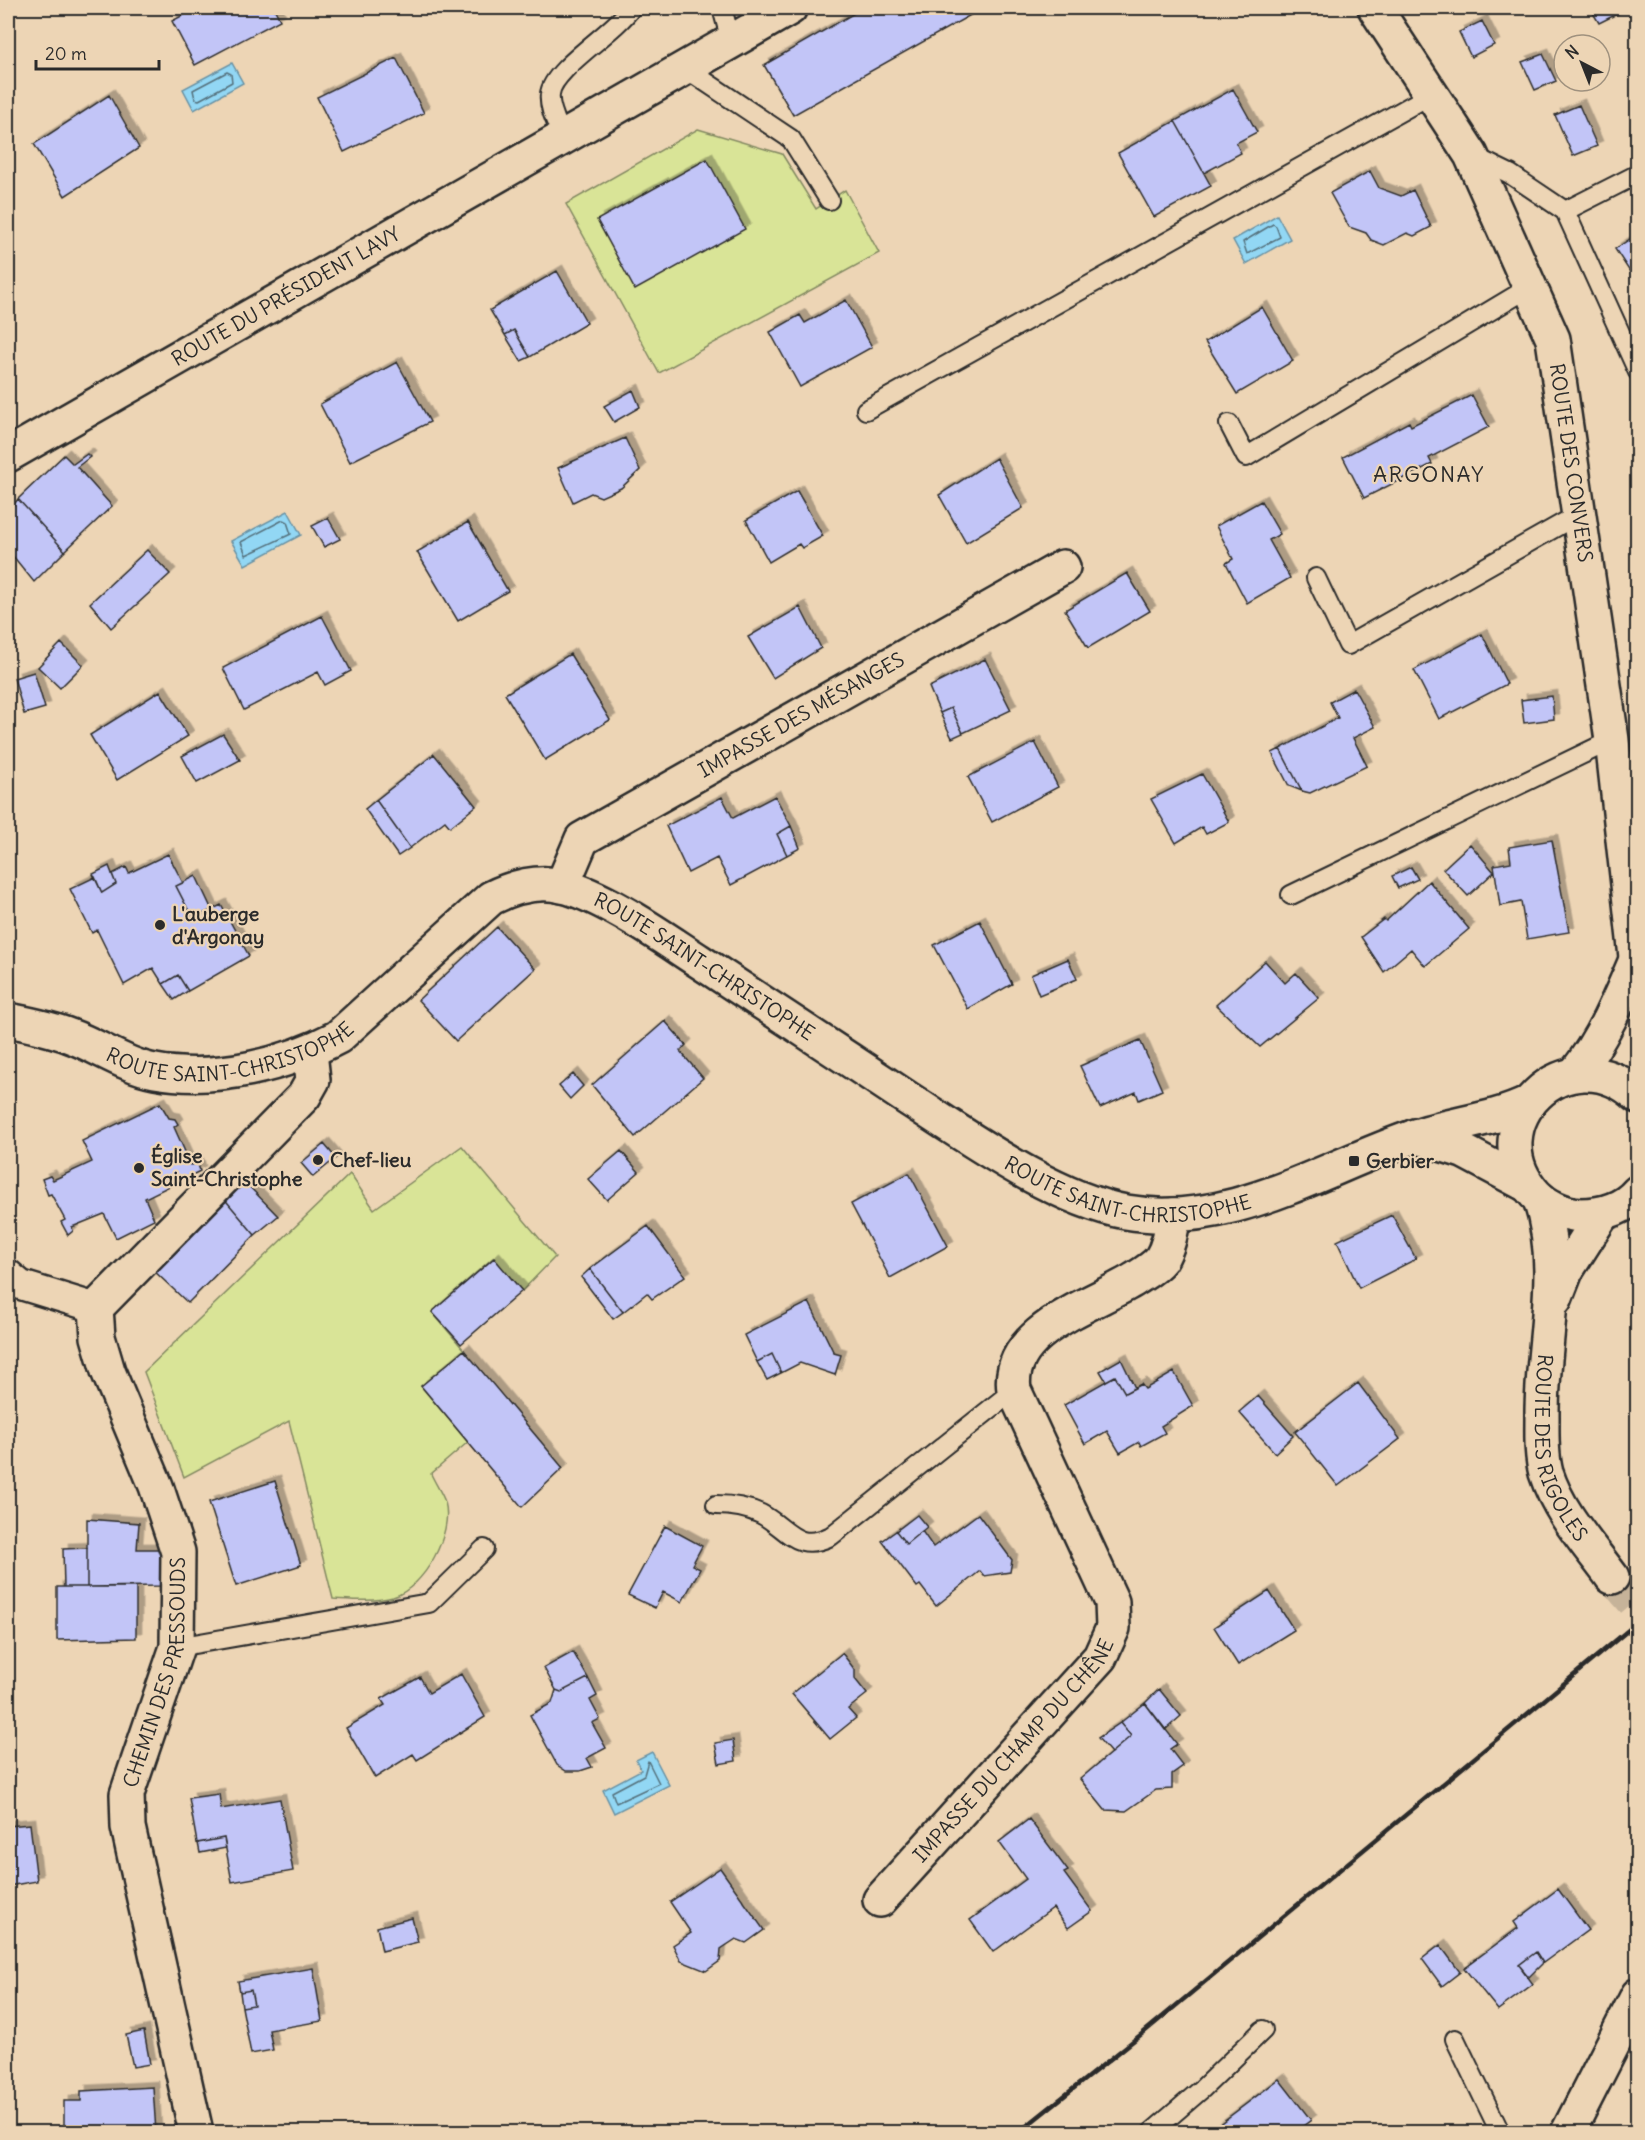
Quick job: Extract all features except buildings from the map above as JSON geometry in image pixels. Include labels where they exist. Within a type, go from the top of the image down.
[{"type":"street","name":"ROUTE DU PRÉSIDENT LAVY","points":[[8,454],[790,8]]},
{"type":"street","name":"ROUTE DES CONVERS","points":[[1376,8],[1471,155],[1553,339],[1632,873],[1636,953],[1612,1015],[1588,1058],[1575,1074]]},
{"type":"street","name":"IMPASSE DES MÉSANGES","points":[[562,886],[582,839],[1064,567]]},
{"type":"street","name":"ROUTE SAINT-CHRISTOPHE","points":[[8,1020],[69,1035],[154,1071],[205,1073],[261,1068],[310,1052],[338,1037],[491,898],[505,891],[536,883],[562,886],[590,896],[665,939],[1006,1160],[1071,1194],[1124,1212],[1174,1215],[1217,1211],[1262,1198],[1415,1136],[1505,1115],[1529,1103]]},
{"type":"street","points":[[8,1274],[21,1285],[96,1308],[304,1096],[312,1080],[310,1052]]},
{"type":"street","points":[[1529,1103],[1540,1090],[1560,1078],[1583,1073],[1607,1076],[1626,1085],[1638,1096]]},
{"type":"street","name":"ROUTE DES RIGOLES","points":[[1529,1103],[1521,1115],[1515,1149],[1519,1167],[1548,1224],[1552,1306],[1542,1384],[1543,1449],[1546,1472],[1568,1520],[1612,1577]]},
{"type":"street","points":[[1415,1136],[1463,1151],[1533,1192],[1556,1209],[1574,1214],[1624,1207]]},
{"type":"street","name":"ROUTE DES RIGOLES","points":[[1552,1306],[1566,1271],[1624,1207]]},
{"type":"street","name":"IMPASSE DU CHAMP DU CHÊNE","points":[[879,1900],[1100,1657],[1113,1628],[1112,1602],[1014,1390],[1012,1377],[1016,1361],[1025,1346],[1042,1330],[1123,1287],[1160,1261],[1170,1240],[1174,1215]]},
{"type":"street","name":"CHEMIN DES PRESSOUDS","points":[[96,1308],[98,1337],[108,1371],[160,1495],[178,1552],[177,1647],[127,1794],[128,1827],[196,2133]]},
{"type":"street","points":[[1568,2133],[1638,1995]]},
{"type":"lane","points":[[563,138],[554,116],[550,94],[556,78],[607,35],[631,8]]},
{"type":"lane","points":[[722,8],[731,41]]},
{"type":"lane","points":[[685,68],[791,139],[830,200]]},
{"type":"lane","points":[[866,410],[1432,94]]},
{"type":"lane","points":[[1471,155],[1510,174],[1565,211],[1638,372]]},
{"type":"lane","points":[[1565,211],[1638,174]]},
{"type":"lane","points":[[1229,424],[1246,457],[1530,287]]},
{"type":"lane","points":[[1316,578],[1348,645],[1579,514]]},
{"type":"lane","points":[[1291,895],[1612,740]]},
{"type":"lane","points":[[716,1505],[737,1505],[751,1510],[764,1516],[796,1539],[818,1542],[831,1536],[1014,1390]]},
{"type":"lane","points":[[177,1647],[429,1603],[484,1549]]},
{"type":"lane","points":[[1152,2133],[1263,2030]]},
{"type":"lane","points":[[1455,2039],[1500,2133]]},
{"type":"green space","points":[[698,129],[782,154],[816,209],[845,190],[879,253],[659,373],[566,204]]},
{"type":"green space","points":[[462,1146],[555,1257],[522,1291],[493,1258],[432,1312],[464,1350],[421,1386],[468,1442],[431,1474],[445,1502],[447,1515],[441,1543],[425,1571],[405,1592],[378,1600],[333,1599],[289,1421],[184,1477],[144,1372],[350,1174],[374,1209]]},
{"type":"water","points":[[232,63],[243,83],[194,110],[183,89]]},
{"type":"water","points":[[1277,215],[1290,239],[1246,264],[1233,240]]},
{"type":"water","points":[[288,511],[301,535],[245,565],[231,541]]},
{"type":"water","points":[[652,1752],[669,1785],[614,1813],[603,1790],[641,1770],[636,1760]]},
{"type":"tunnel","points":[[1612,1577],[1638,1607]]},
{"type":"railway","points":[[1019,2132],[1143,2033],[1638,1622]]},
{"type":"place","name":"L'auberge d'Argonay","points":[[160,925]]},
{"type":"place","name":"Chef-lieu","points":[[318,1160]]},
{"type":"place","name":"Gerbier","points":[[1354,1161]]},
{"type":"place","name":"Église Saint-Christophe","points":[[139,1168]]},
{"type":"district","name":"ARGONAY","points":[[1429,474]]}]
